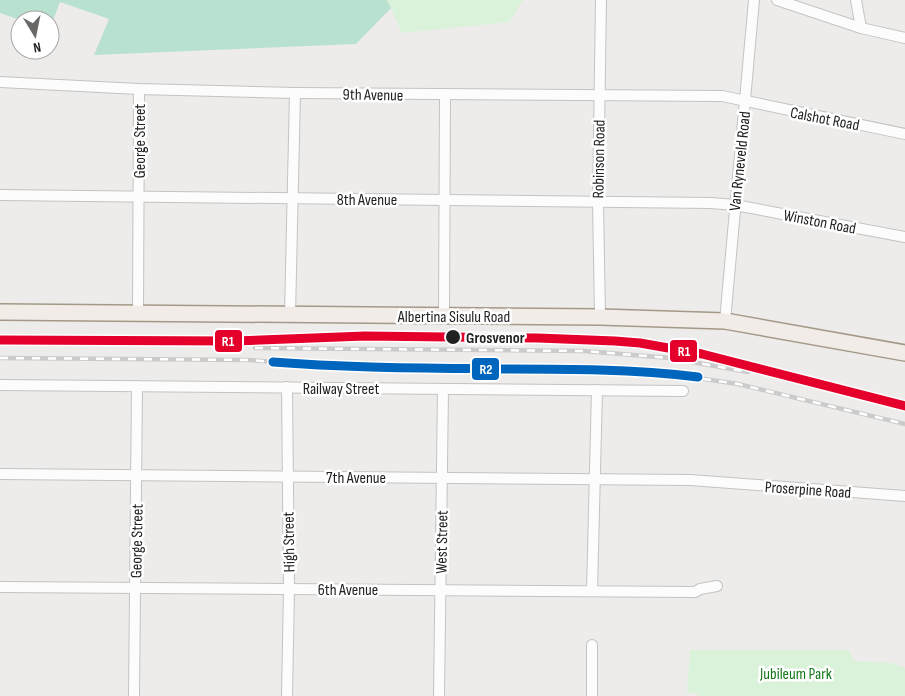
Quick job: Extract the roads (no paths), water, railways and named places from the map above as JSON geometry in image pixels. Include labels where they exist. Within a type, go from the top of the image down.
[{"type":"main road","name":"Albertina Sisulu Road","points":[[0,312],[600,317],[725,321],[905,353]]},
{"type":"street","name":"Robinson Road","points":[[600,317],[598,201],[601,0]]},
{"type":"street","name":"Van Ryneveld Road","points":[[725,321],[754,0]]},
{"type":"street","points":[[777,0],[861,28],[905,38]]},
{"type":"street","points":[[856,0],[861,28]]},
{"type":"street","name":"9th Avenue","points":[[0,82],[139,89],[295,93],[722,96],[745,102]]},
{"type":"street","name":"George Street","points":[[138,313],[139,89]]},
{"type":"street","points":[[290,315],[295,93]]},
{"type":"street","points":[[444,316],[445,94]]},
{"type":"street","name":"Calshot Road","points":[[745,102],[905,134]]},
{"type":"street","name":"8th Avenue","points":[[0,196],[598,201],[735,205]]},
{"type":"street","name":"Winston Road","points":[[735,205],[905,237]]},
{"type":"street","name":"Railway Street","points":[[0,385],[683,390]]},
{"type":"street","name":"George Street","points":[[134,696],[137,386]]},
{"type":"street","name":"High Street","points":[[287,387],[286,476],[289,589],[287,696]]},
{"type":"street","name":"West Street","points":[[440,696],[443,388]]},
{"type":"street","points":[[592,591],[596,390]]},
{"type":"street","name":"7th Avenue","points":[[0,474],[595,478],[711,481]]},
{"type":"street","name":"Proserpine Road","points":[[711,481],[905,496]]},
{"type":"street","name":"6th Avenue","points":[[0,587],[695,592],[700,589],[717,586]]},
{"type":"street","points":[[592,645],[592,696]]},
{"type":"railway","points":[[0,340],[234,341],[365,336],[615,341],[640,343],[702,354],[905,406]]},
{"type":"railway","points":[[255,348],[584,351],[670,358],[748,372]]},
{"type":"railway","points":[[0,358],[248,360],[361,368],[590,369],[663,373],[738,384],[905,424]]},
{"type":"place","name":"Grosvenor","points":[[453,337]]},
{"type":"park label","name":"Jubileum Park","points":[[796,673]]}]
